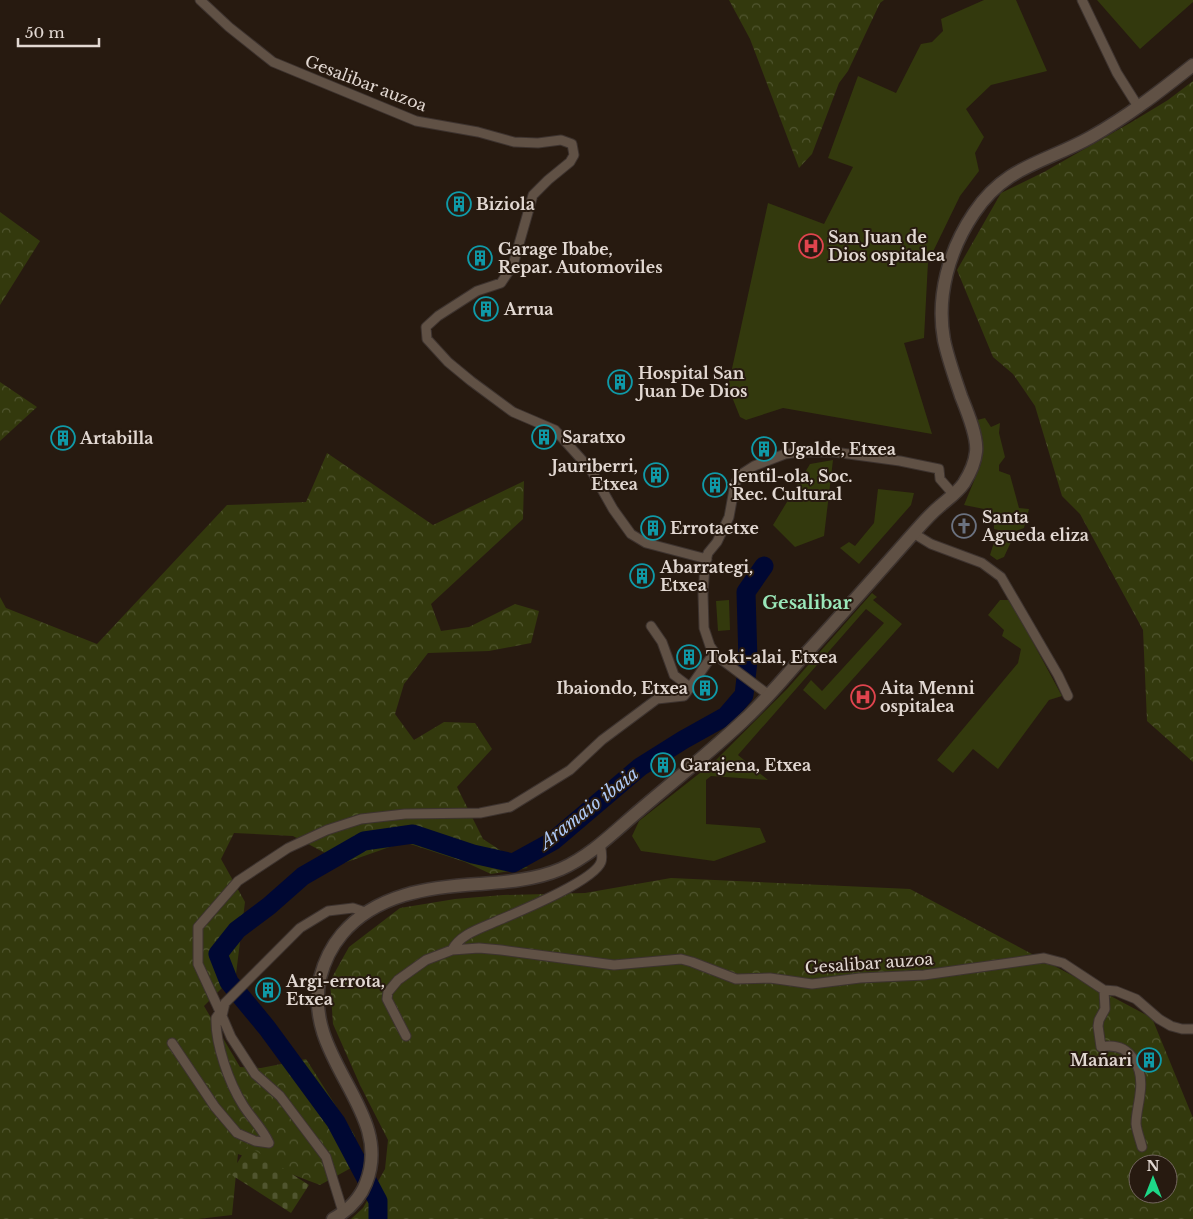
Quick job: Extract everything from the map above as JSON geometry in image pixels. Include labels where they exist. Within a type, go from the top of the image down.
[{"type":"main road","points":[[338,1216],[363,1190],[372,1160],[372,1146],[364,1119],[336,1065],[323,1035],[318,1016],[317,998],[323,965],[341,935],[365,912],[384,902],[430,888],[506,882],[538,877],[570,865],[600,843],[742,722],[769,695],[913,533],[930,515],[954,495],[962,486],[969,473],[976,452],[971,423],[944,341],[942,296],[945,278],[954,250],[973,214],[996,186],[1039,160],[1086,140],[1139,108],[1193,65]]},
{"type":"street","name":"Gesalibar auzoa","points":[[200,0],[229,27],[272,62],[416,121],[478,132],[514,142],[538,143],[560,140],[572,144],[574,156],[570,162],[533,194],[513,265],[501,282],[477,291],[438,316],[426,327],[428,339],[448,362],[513,412],[555,430],[591,470],[613,509],[636,539],[707,559]]},
{"type":"street","points":[[1082,0],[1117,73],[1139,108]]},
{"type":"street","points":[[769,695],[714,653],[704,628],[703,594],[708,554],[717,542],[729,518],[735,484],[740,475],[754,466],[784,454],[834,452],[939,469],[940,479],[954,495]]},
{"type":"street","points":[[913,533],[931,544],[982,563],[1001,577],[1058,675],[1068,696]]},
{"type":"street","points":[[651,626],[662,642],[674,676],[691,688]]},
{"type":"street","points":[[338,1216],[326,1157],[280,1096],[255,1074],[231,1037],[198,964],[198,927],[238,881],[288,848],[327,830],[361,819],[405,814],[480,813],[510,807],[570,770],[602,740],[657,699],[684,696],[714,653]]},
{"type":"street","name":"Gesalibar auzoa","points":[[452,950],[467,934],[548,898],[596,871],[602,862],[600,843]]},
{"type":"street","points":[[222,1016],[225,1003],[300,928],[328,911],[353,908],[365,912]]},
{"type":"street","name":"Gesalibar auzoa","points":[[406,1036],[387,999],[388,992],[398,980],[426,960],[452,950],[478,948],[607,964],[681,959],[736,979],[770,978],[812,984],[860,978],[924,975],[1033,958],[1044,958],[1063,963],[1104,990],[1116,991],[1136,999],[1159,1019],[1171,1026],[1193,1029]]},
{"type":"street","points":[[1104,990],[1105,1010],[1098,1026],[1101,1047],[1119,1047],[1129,1052],[1137,1066],[1140,1079],[1140,1093],[1136,1124],[1142,1147]]},
{"type":"street","points":[[172,1043],[215,1107],[237,1133],[256,1141],[269,1143],[266,1134],[242,1104],[230,1079],[221,1054],[216,1024],[218,1015],[222,1016]]},
{"type":"green space","points":[[729,0],[884,0],[880,3],[848,71],[839,83],[812,154],[799,168],[750,39]]},
{"type":"green space","points":[[984,0],[1016,0],[1047,71],[991,85],[966,109],[984,137],[975,153],[979,171],[960,196],[928,262],[924,338],[904,343],[932,434],[783,408],[746,420],[740,417],[728,387],[768,203],[824,224],[853,167],[828,158],[858,76],[896,93],[921,44],[932,42],[943,31],[941,19]]},
{"type":"green space","points":[[1097,0],[1193,0],[1193,2],[1140,49]]},
{"type":"green space","points":[[1193,81],[1193,762],[1147,721],[1143,630],[1080,514],[1062,496],[1035,406],[1013,374],[993,357],[957,270],[1001,193],[1044,172],[1130,123],[1168,100]]},
{"type":"green space","points":[[0,212],[40,241],[0,305]]},
{"type":"green space","points":[[0,382],[37,407],[0,441]]},
{"type":"green space","points":[[985,418],[991,427],[1000,423],[999,433],[1005,457],[999,465],[999,471],[1010,475],[1019,508],[1029,509],[1024,528],[1016,531],[1004,557],[997,560],[990,555],[998,530],[994,529],[994,518],[984,509],[964,505],[981,464],[983,440],[977,420]]},
{"type":"green space","points":[[327,453],[433,525],[524,481],[523,519],[431,604],[441,631],[469,627],[515,604],[539,611],[531,643],[489,651],[428,653],[404,684],[395,714],[414,740],[444,722],[475,723],[492,749],[457,787],[483,839],[528,868],[491,874],[465,862],[404,842],[344,863],[293,836],[234,833],[221,859],[245,902],[236,974],[204,1006],[240,1067],[261,1068],[306,1059],[355,1136],[351,1168],[320,1185],[238,1154],[232,1215],[198,1219],[0,1219],[0,597],[6,608],[97,644],[227,505],[306,502]]},
{"type":"green space","points":[[833,460],[824,536],[795,547],[773,525],[810,464]]},
{"type":"green space","points":[[878,489],[914,493],[911,505],[859,564],[840,548],[849,542],[855,546],[874,523]]},
{"type":"green space","points":[[872,593],[877,597],[873,600],[902,624],[825,710],[803,690],[811,680],[822,691],[884,623],[866,609],[738,755],[768,780],[711,776],[706,780],[706,824],[760,828],[766,842],[714,861],[641,851],[632,836],[639,821],[715,761],[787,689]]},
{"type":"green space","points":[[729,600],[730,630],[718,631],[716,601]]},
{"type":"green space","points":[[1000,600],[1010,600],[1062,696],[1049,700],[998,769],[973,749],[953,773],[937,760],[1018,663],[1021,649],[1002,636],[1004,630],[988,615]]},
{"type":"green space","points":[[671,878],[910,889],[1152,1018],[1193,1118],[1193,1219],[351,1219],[363,1208],[385,1169],[388,1140],[360,1085],[333,1024],[330,981],[349,947],[400,908],[455,899],[503,895],[585,893]]},
{"type":"green space","points":[[248,1146],[309,1185],[291,1213],[230,1174]]},
{"type":"waterway","name":"Aramaio ibaia","points":[[378,1219],[378,1201],[336,1122],[267,1028],[229,982],[218,954],[237,930],[269,906],[303,876],[364,841],[413,834],[473,854],[513,863],[553,841],[640,767],[726,716],[744,695],[748,661],[746,592],[764,566]]},
{"type":"place","name":"Biziola","points":[[459,204]]},
{"type":"place","name":"San Juan de Dios ospitalea","points":[[811,246]]},
{"type":"place","name":"Garage Ibabe, Repar. Automoviles","points":[[480,258]]},
{"type":"place","name":"Arrua","points":[[486,309]]},
{"type":"place","name":"Hospital San Juan De Dios","points":[[620,382]]},
{"type":"place","name":"Saratxo","points":[[544,437]]},
{"type":"place","name":"Artabilla","points":[[63,438]]},
{"type":"place","name":"Ugalde, Etxea","points":[[764,449]]},
{"type":"place","name":"Jauriberri, Etxea","points":[[656,475]]},
{"type":"place","name":"Jentil-ola, Soc. Rec. Cultural","points":[[715,485]]},
{"type":"place","name":"Santa Agueda eliza","points":[[964,526]]},
{"type":"place","name":"Errotaetxe","points":[[653,528]]},
{"type":"place","name":"Abarrategi, Etxea","points":[[642,576]]},
{"type":"place","name":"Toki-alai, Etxea","points":[[689,657]]},
{"type":"place","name":"Ibaiondo, Etxea","points":[[705,688]]},
{"type":"place","name":"Aita Menni ospitalea","points":[[863,697]]},
{"type":"place","name":"Garajena, Etxea","points":[[663,765]]},
{"type":"place","name":"Argi-errota, Etxea","points":[[268,990]]},
{"type":"place","name":"Mañari","points":[[1149,1060]]},
{"type":"district","name":"Gesalibar","points":[[807,603]]}]
